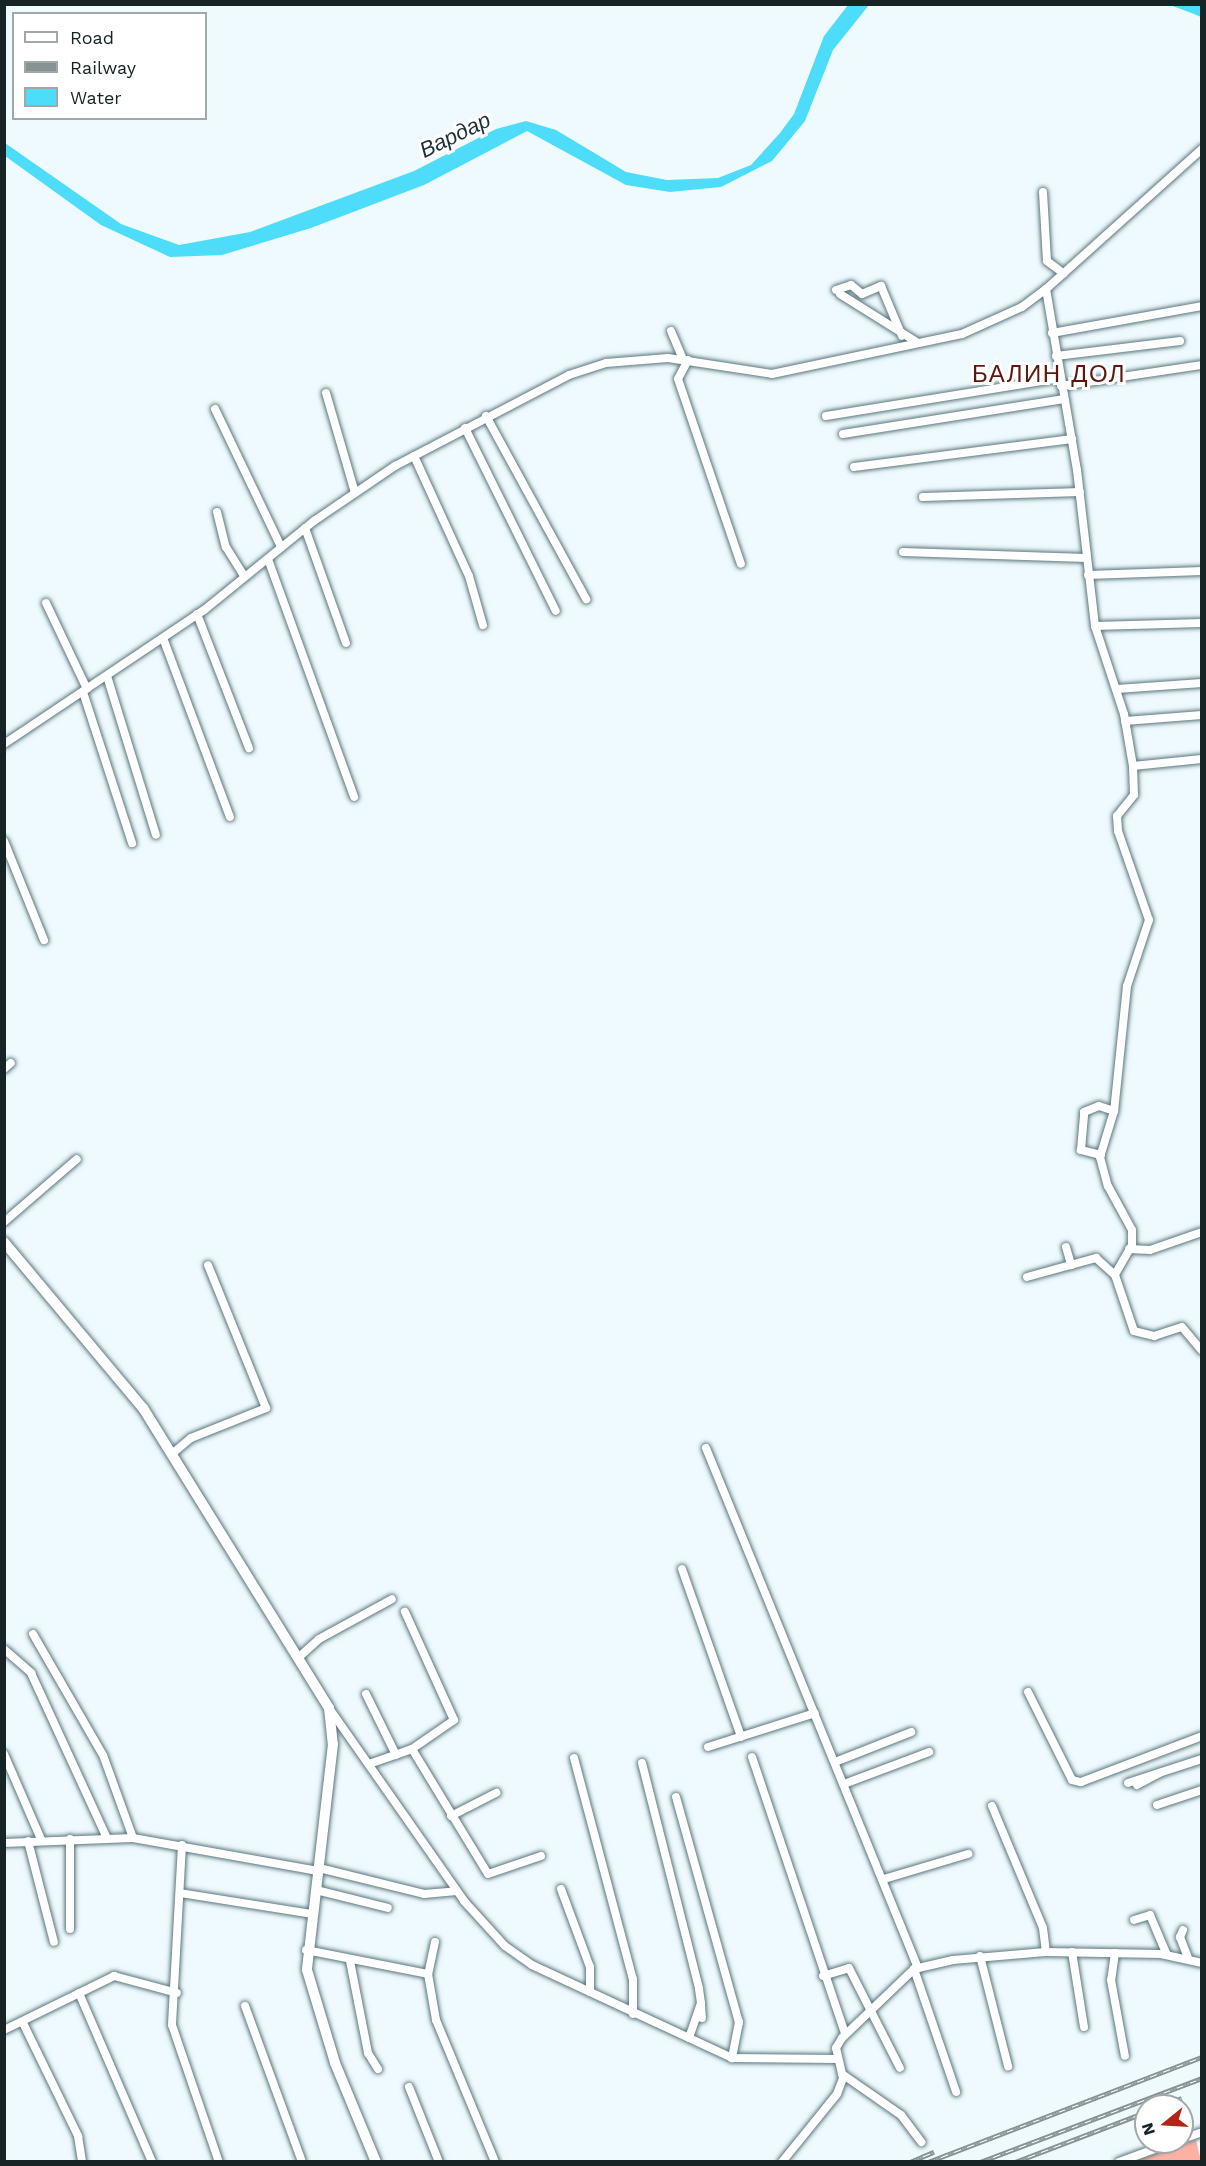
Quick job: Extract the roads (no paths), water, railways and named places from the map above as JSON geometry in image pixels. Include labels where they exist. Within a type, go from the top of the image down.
[{"type":"main road","points":[[4,1242],[143,1408],[329,1708],[333,1744],[319,1870],[306,1950],[312,1994],[376,2162]]},
{"type":"street","points":[[4,744],[197,614],[305,528],[355,493],[414,456],[486,416],[572,374],[606,363],[686,360],[772,374],[962,334],[1022,307],[1046,289],[1202,149]]},
{"type":"street","points":[[1043,192],[1047,261],[1064,274]]},
{"type":"street","points":[[902,336],[881,286],[862,294],[851,285],[838,292],[902,336],[922,343]]},
{"type":"street","points":[[1046,289],[1080,492],[1095,626],[1117,689],[1133,765],[1134,795],[1118,816],[1118,831],[1149,928],[1127,986],[1114,1111],[1101,1155],[1108,1186],[1132,1230],[1129,1249],[1115,1275]]},
{"type":"street","points":[[1052,333],[1202,306]]},
{"type":"street","points":[[672,331],[686,360],[678,379],[741,564]]},
{"type":"street","points":[[1056,356],[1180,341]]},
{"type":"street","points":[[826,416],[1060,382],[1202,365]]},
{"type":"street","points":[[326,393],[355,493]]},
{"type":"street","points":[[843,434],[1064,399]]},
{"type":"street","points":[[215,409],[280,548]]},
{"type":"street","points":[[486,416],[586,599]]},
{"type":"street","points":[[465,428],[556,611]]},
{"type":"street","points":[[854,467],[1072,438]]},
{"type":"street","points":[[414,456],[469,576],[483,625]]},
{"type":"street","points":[[923,497],[1080,492]]},
{"type":"street","points":[[217,512],[226,547],[244,576]]},
{"type":"street","points":[[305,528],[346,643]]},
{"type":"street","points":[[903,552],[1086,558]]},
{"type":"street","points":[[268,559],[354,797]]},
{"type":"street","points":[[1088,575],[1202,571]]},
{"type":"street","points":[[46,603],[85,690],[132,843]]},
{"type":"street","points":[[197,614],[249,748]]},
{"type":"street","points":[[1095,626],[1202,623]]},
{"type":"street","points":[[163,638],[230,818]]},
{"type":"street","points":[[107,676],[156,835]]},
{"type":"street","points":[[1117,689],[1202,683]]},
{"type":"street","points":[[1125,721],[1202,715]]},
{"type":"street","points":[[1133,765],[1202,759]]},
{"type":"street","points":[[4,841],[44,940]]},
{"type":"street","points":[[1101,1155],[1082,1150],[1083,1112],[1099,1106],[1114,1111]]},
{"type":"street","points":[[4,1222],[76,1159]]},
{"type":"street","points":[[1129,1249],[1150,1250],[1202,1232]]},
{"type":"street","points":[[1066,1247],[1071,1265]]},
{"type":"street","points":[[1027,1277],[1096,1258],[1115,1275],[1134,1331],[1154,1336],[1182,1327],[1202,1351]]},
{"type":"street","points":[[173,1453],[191,1438],[266,1408],[208,1265]]},
{"type":"street","points":[[706,1448],[884,1879],[916,1968],[956,2092]]},
{"type":"street","points":[[682,1569],[741,1737]]},
{"type":"street","points":[[298,1658],[320,1639],[392,1599]]},
{"type":"street","points":[[369,1764],[412,1749],[452,1724],[454,1716],[405,1612]]},
{"type":"street","points":[[33,1634],[103,1755],[133,1838]]},
{"type":"street","points":[[5,1650],[31,1673],[84,1779],[107,1838]]},
{"type":"street","points":[[1028,1692],[1072,1780],[1081,1782],[1202,1736]]},
{"type":"street","points":[[366,1694],[396,1755]]},
{"type":"street","points":[[329,1708],[457,1891],[505,1946],[561,1982],[590,1992],[633,2014],[732,2058],[838,2059]]},
{"type":"street","points":[[708,1747],[815,1713]]},
{"type":"street","points":[[835,1762],[911,1732]]},
{"type":"street","points":[[412,1749],[488,1874],[541,1856]]},
{"type":"street","points":[[844,1784],[929,1752]]},
{"type":"street","points":[[4,1754],[40,1839]]},
{"type":"street","points":[[752,1757],[823,1976],[845,2034]]},
{"type":"street","points":[[574,1758],[633,1979],[633,2014]]},
{"type":"street","points":[[1128,1783],[1202,1759]]},
{"type":"street","points":[[642,1763],[701,2003],[702,2018]]},
{"type":"street","points":[[1137,1785],[1160,1773]]},
{"type":"street","points":[[1157,1805],[1202,1790]]},
{"type":"street","points":[[451,1816],[496,1793]]},
{"type":"street","points":[[676,1797],[740,2022],[732,2058]]},
{"type":"street","points":[[992,1806],[1043,1929],[1046,1952]]},
{"type":"street","points":[[4,1843],[40,1839],[133,1838],[319,1870],[424,1894],[457,1891]]},
{"type":"street","points":[[70,1839],[70,1929]]},
{"type":"street","points":[[28,1841],[54,1942]]},
{"type":"street","points":[[182,1845],[177,1993],[173,2032],[219,2162]]},
{"type":"street","points":[[884,1879],[968,1854]]},
{"type":"street","points":[[561,1889],[590,1967],[590,1992]]},
{"type":"street","points":[[316,1890],[388,1908]]},
{"type":"street","points":[[180,1893],[312,1914]]},
{"type":"street","points":[[1134,1920],[1150,1915],[1167,1955]]},
{"type":"street","points":[[1183,1930],[1180,1937],[1188,1958]]},
{"type":"street","points":[[435,1942],[428,1974],[436,2020],[495,2162]]},
{"type":"street","points":[[306,1950],[350,1961],[428,1974]]},
{"type":"street","points":[[782,2162],[830,2106],[842,2074],[836,2048],[845,2034],[916,1968],[980,1956],[1046,1952],[1167,1955],[1202,1963]]},
{"type":"street","points":[[1072,1952],[1084,2027]]},
{"type":"street","points":[[1115,1953],[1111,1980],[1125,2056]]},
{"type":"street","points":[[980,1956],[1008,2066]]},
{"type":"street","points":[[350,1961],[365,2043],[378,2069]]},
{"type":"street","points":[[823,1976],[849,1968],[868,2012],[900,2067]]},
{"type":"street","points":[[4,2030],[23,2024],[114,1976],[177,1993]]},
{"type":"street","points":[[79,1993],[152,2162]]},
{"type":"street","points":[[689,2038],[701,2003]]},
{"type":"street","points":[[245,2006],[302,2162]]},
{"type":"street","points":[[23,2024],[78,2136],[82,2162]]},
{"type":"street","points":[[842,2074],[901,2115],[921,2142]]},
{"type":"street","points":[[408,2087],[439,2162]]},
{"type":"street","points":[[1119,2162],[1141,2154]]},
{"type":"water","points":[[848,5],[869,5],[833,50],[805,121],[772,161],[721,187],[670,192],[626,185],[527,131],[424,185],[311,228],[222,255],[170,257],[101,225],[5,156],[5,143],[121,224],[179,245],[250,232],[414,171],[496,129],[526,121],[556,130],[626,172],[667,180],[718,178],[751,165],[780,133],[794,114],[824,36]]},
{"type":"water","points":[[1170,5],[1201,5],[1201,17],[1194,14]]},
{"type":"railway","points":[[928,2162],[1202,2057]]},
{"type":"railway","points":[[980,2162],[1202,2078]]},
{"type":"railway","points":[[1015,2162],[1134,2117]]},
{"type":"railway","points":[[910,2162],[934,2152]]},
{"type":"district","name":"БАЛИН ДОЛ","points":[[1049,375]]},
{"type":"water label","name":"Вардар","points":[[455,135]]}]
